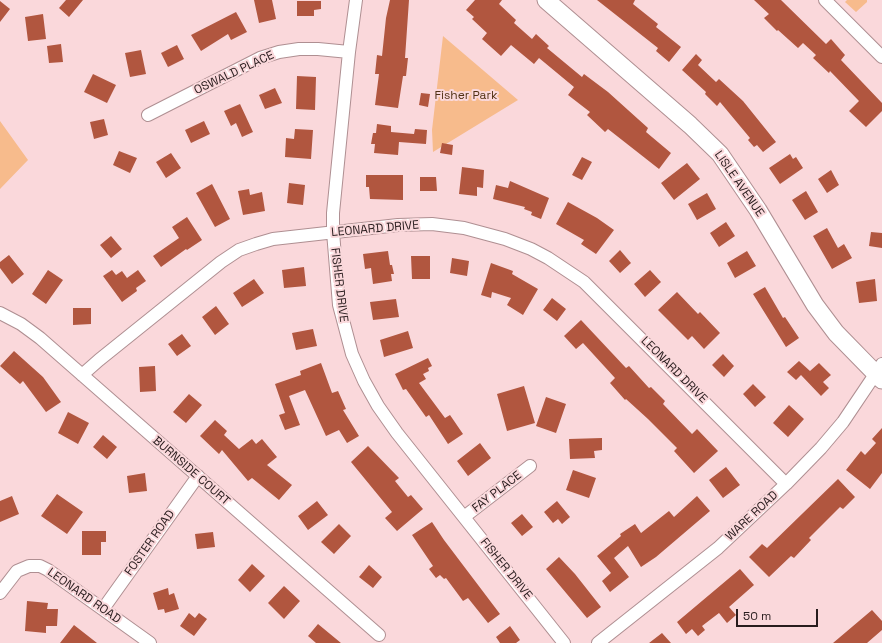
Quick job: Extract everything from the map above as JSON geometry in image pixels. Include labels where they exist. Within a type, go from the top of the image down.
[{"type":"street","name":"FISHER DRIVE","points":[[356,0],[349,52],[333,213],[333,232],[339,304],[350,348],[364,381],[390,422],[564,643]]},
{"type":"street","name":"LISLE AVENUE","points":[[546,0],[690,125],[720,154],[758,210],[815,305],[836,333],[880,372]]},
{"type":"street","points":[[825,0],[882,57]]},
{"type":"street","name":"OSWALD PLACE","points":[[148,115],[260,58],[280,52],[299,49],[349,52]]},
{"type":"street","name":"LEONARD DRIVE","points":[[82,375],[216,266],[239,250],[273,239],[398,225],[432,224],[464,228],[505,238],[548,258],[584,282],[786,484]]},
{"type":"street","name":"BURNSIDE COURT","points":[[0,313],[21,324],[40,338],[379,635]]},
{"type":"street","name":"WARE ROAD","points":[[598,643],[718,548],[786,484],[821,448],[843,422],[880,372]]},
{"type":"street","name":"FAY PLACE","points":[[464,517],[530,466]]},
{"type":"street","name":"FOSTER ROAD","points":[[104,609],[198,476]]},
{"type":"street","name":"LEONARD ROAD","points":[[0,593],[17,571],[28,561],[48,570],[150,643]]},
{"type":"green space","points":[[847,0],[867,0],[867,2],[856,12],[845,2]]},
{"type":"green space","name":"Fisher Park","points":[[443,36],[518,100],[433,152],[432,130]]},
{"type":"green space","points":[[0,121],[28,160],[0,189]]},
{"type":"building","points":[[66,0],[83,0],[69,17],[59,8]]},
{"type":"building","points":[[254,0],[272,0],[276,19],[259,23]]},
{"type":"building","points":[[390,0],[409,0],[405,58],[408,58],[406,76],[403,76],[398,108],[375,105],[379,74],[375,74],[377,55],[382,56],[386,18]]},
{"type":"building","points":[[475,0],[502,0],[499,4],[516,20],[514,23],[532,39],[536,34],[549,46],[547,48],[582,77],[584,74],[608,92],[648,128],[646,132],[671,153],[659,169],[608,129],[605,132],[587,115],[590,112],[568,95],[574,87],[539,58],[534,64],[511,45],[501,56],[482,39],[487,33],[472,19],[474,17],[466,10]]},
{"type":"building","points":[[597,0],[635,0],[633,4],[658,24],[656,27],[681,47],[669,62],[656,51],[658,48]]},
{"type":"building","points":[[754,0],[781,0],[826,44],[831,39],[845,55],[841,60],[882,103],[882,111],[866,127],[849,111],[859,101],[830,71],[829,73],[813,58],[816,55],[803,43],[798,48],[778,30],[777,31],[764,18],[769,14]]},
{"type":"building","points":[[0,1],[10,9],[0,22]]},
{"type":"building","points":[[297,1],[321,1],[321,9],[314,10],[314,16],[297,16]]},
{"type":"building","points":[[236,12],[247,32],[231,40],[228,34],[201,51],[191,35]]},
{"type":"building","points":[[43,14],[46,39],[28,41],[25,17]]},
{"type":"building","points":[[61,44],[63,62],[49,63],[47,46]]},
{"type":"building","points":[[177,45],[184,59],[168,67],[161,53]]},
{"type":"building","points":[[141,50],[146,74],[130,77],[125,53]]},
{"type":"building","points":[[696,54],[702,60],[698,65],[716,82],[719,79],[743,101],[776,142],[763,152],[757,145],[754,147],[748,140],[750,138],[720,102],[717,106],[705,94],[706,92],[682,70]]},
{"type":"building","points":[[93,74],[116,85],[107,103],[84,92]]},
{"type":"building","points":[[297,76],[316,77],[315,110],[296,109]]},
{"type":"building","points":[[275,88],[282,103],[265,109],[259,95]]},
{"type":"building","points":[[421,93],[430,94],[428,107],[419,105]]},
{"type":"building","points":[[240,104],[253,132],[242,137],[236,123],[231,126],[224,111]]},
{"type":"building","points":[[104,119],[108,135],[94,139],[90,122]]},
{"type":"building","points":[[204,121],[210,134],[191,143],[185,130]]},
{"type":"building","points":[[377,124],[391,126],[391,132],[414,134],[415,129],[427,130],[426,144],[399,142],[398,155],[374,153],[375,144],[371,144],[373,133],[376,133]]},
{"type":"building","points":[[295,129],[313,130],[311,159],[285,157],[286,138],[294,139]]},
{"type":"building","points":[[442,143],[453,145],[452,155],[440,153]]},
{"type":"building","points":[[119,151],[137,158],[130,173],[113,165]]},
{"type":"building","points":[[171,153],[181,168],[166,178],[156,162]]},
{"type":"building","points":[[790,154],[793,159],[796,157],[803,168],[780,184],[769,168]]},
{"type":"building","points":[[582,157],[592,162],[582,180],[572,175]]},
{"type":"building","points":[[687,163],[700,179],[674,200],[661,183]]},
{"type":"building","points":[[462,167],[484,170],[483,188],[477,187],[477,196],[459,194]]},
{"type":"building","points":[[831,170],[839,185],[827,193],[818,179]]},
{"type":"building","points":[[366,175],[403,175],[403,200],[370,199],[369,187],[366,187]]},
{"type":"building","points":[[420,177],[436,177],[437,191],[420,191]]},
{"type":"building","points":[[510,181],[549,198],[541,219],[531,215],[532,212],[524,209],[525,207],[493,199],[496,185],[508,188]]},
{"type":"building","points":[[289,183],[305,185],[303,205],[287,203]]},
{"type":"building","points":[[212,184],[230,219],[215,227],[196,193]]},
{"type":"building","points":[[249,189],[250,195],[262,192],[265,211],[243,215],[238,191]]},
{"type":"building","points":[[806,191],[818,212],[805,220],[792,200]]},
{"type":"building","points":[[707,193],[716,209],[697,220],[688,204]]},
{"type":"building","points":[[568,202],[597,218],[614,230],[596,254],[581,244],[584,240],[556,224]]},
{"type":"building","points":[[187,217],[202,240],[187,250],[186,249],[161,267],[153,256],[179,238],[172,227]]},
{"type":"building","points":[[726,222],[735,236],[719,247],[710,233]]},
{"type":"building","points":[[827,228],[838,248],[844,244],[852,258],[832,269],[813,236]]},
{"type":"building","points":[[871,232],[882,233],[882,248],[869,246]]},
{"type":"building","points":[[111,236],[122,249],[111,258],[100,245]]},
{"type":"building","points":[[620,250],[631,263],[620,273],[609,261]]},
{"type":"building","points":[[388,251],[390,265],[392,265],[394,274],[391,274],[392,281],[373,284],[371,268],[365,269],[363,254]]},
{"type":"building","points":[[747,251],[756,266],[735,278],[727,263]]},
{"type":"building","points":[[9,255],[24,274],[12,284],[0,268],[0,262]]},
{"type":"building","points":[[411,256],[430,256],[430,279],[412,279]]},
{"type":"building","points":[[452,258],[469,261],[467,276],[450,273]]},
{"type":"building","points":[[491,263],[513,271],[512,274],[538,289],[523,315],[507,305],[511,298],[492,292],[491,298],[481,295]]},
{"type":"building","points":[[304,267],[306,286],[284,288],[282,270]]},
{"type":"building","points":[[48,270],[63,280],[46,304],[32,294]]},
{"type":"building","points":[[112,270],[116,275],[122,271],[127,278],[138,270],[146,281],[136,288],[137,291],[122,302],[103,276]]},
{"type":"building","points":[[650,270],[661,282],[645,297],[634,284]]},
{"type":"building","points":[[254,279],[264,293],[242,307],[233,293]]},
{"type":"building","points":[[875,279],[877,301],[859,303],[856,282]]},
{"type":"building","points":[[765,287],[783,318],[785,317],[799,338],[786,347],[753,294]]},
{"type":"building","points":[[677,292],[698,314],[700,312],[720,333],[704,349],[692,336],[688,340],[658,310]]},
{"type":"building","points":[[552,298],[566,309],[557,321],[543,310]]},
{"type":"building","points":[[396,299],[399,317],[373,320],[370,302]]},
{"type":"building","points":[[216,306],[229,324],[215,335],[202,317]]},
{"type":"building","points":[[73,308],[91,308],[91,324],[73,325]]},
{"type":"building","points":[[581,320],[626,368],[629,366],[649,388],[651,387],[665,401],[663,404],[692,434],[697,429],[718,451],[694,473],[674,451],[677,448],[648,419],[626,399],[625,400],[610,383],[615,378],[583,343],[576,349],[564,336]]},
{"type":"building","points":[[313,329],[317,346],[296,350],[292,333]]},
{"type":"building","points":[[408,331],[413,348],[384,357],[380,340]]},
{"type":"building","points":[[182,334],[191,346],[177,356],[168,344]]},
{"type":"building","points":[[14,351],[43,377],[61,402],[46,412],[23,381],[20,384],[0,366]]},
{"type":"building","points":[[723,354],[734,366],[724,377],[712,365]]},
{"type":"building","points":[[428,358],[432,366],[428,368],[429,371],[423,374],[426,379],[419,383],[445,418],[450,415],[463,434],[448,444],[429,415],[426,417],[406,389],[403,390],[395,374]]},
{"type":"building","points":[[799,361],[810,371],[819,363],[831,375],[823,382],[829,388],[821,396],[801,375],[796,380],[787,372]]},
{"type":"building","points":[[321,363],[332,393],[338,391],[346,409],[343,410],[359,436],[347,443],[339,430],[326,436],[305,390],[289,396],[300,425],[285,430],[279,415],[285,413],[275,384],[301,375],[300,371]]},
{"type":"building","points":[[155,366],[156,391],[140,392],[139,367]]},
{"type":"building","points":[[753,384],[766,397],[755,407],[743,394]]},
{"type":"building","points":[[524,386],[535,423],[507,431],[497,394]]},
{"type":"building","points":[[189,394],[202,405],[186,423],[173,412]]},
{"type":"building","points":[[546,397],[566,404],[556,433],[536,426]]},
{"type":"building","points":[[789,405],[804,419],[788,437],[773,423]]},
{"type":"building","points":[[68,412],[89,423],[78,444],[58,433]]},
{"type":"building","points":[[215,420],[227,431],[224,435],[239,449],[252,439],[256,444],[262,439],[277,457],[267,465],[292,485],[279,500],[252,478],[248,481],[222,450],[219,454],[200,436]]},
{"type":"building","points":[[882,428],[882,473],[870,489],[846,470],[861,451],[865,455],[876,443],[872,439]]},
{"type":"building","points":[[103,435],[117,447],[107,459],[93,447]]},
{"type":"building","points":[[602,438],[602,450],[594,451],[595,458],[570,459],[569,439]]},
{"type":"building","points":[[480,443],[491,458],[468,476],[457,461]]},
{"type":"building","points":[[368,446],[399,478],[395,481],[408,497],[411,495],[423,509],[397,531],[385,518],[392,512],[351,462]]},
{"type":"building","points":[[726,467],[740,485],[723,498],[709,480]]},
{"type":"building","points":[[573,470],[596,478],[589,498],[566,490]]},
{"type":"building","points":[[145,473],[147,491],[129,493],[127,476]]},
{"type":"building","points":[[838,479],[855,497],[843,509],[840,507],[809,538],[811,540],[794,558],[791,556],[769,577],[749,557],[762,544],[767,548]]},
{"type":"building","points":[[57,494],[83,512],[67,534],[41,516]]},
{"type":"building","points":[[12,496],[19,514],[0,522],[0,501]]},
{"type":"building","points":[[697,496],[710,511],[656,557],[641,567],[628,546],[614,558],[629,577],[610,592],[602,581],[611,573],[597,556],[621,536],[620,534],[635,524],[641,533],[669,511],[674,517]]},
{"type":"building","points":[[317,501],[328,515],[308,530],[298,516]]},
{"type":"building","points":[[557,501],[570,517],[562,524],[558,519],[553,523],[544,512]]},
{"type":"building","points":[[522,514],[533,527],[522,536],[511,523]]},
{"type":"building","points":[[432,522],[500,614],[488,623],[468,598],[463,601],[446,578],[444,579],[440,575],[436,578],[429,569],[433,566],[412,535]]},
{"type":"building","points":[[339,524],[351,536],[334,554],[321,542]]},
{"type":"building","points":[[82,531],[106,531],[106,542],[101,542],[101,555],[82,555]]},
{"type":"building","points":[[213,532],[215,547],[197,549],[195,534]]},
{"type":"building","points":[[559,557],[575,574],[601,607],[587,618],[546,569]]},
{"type":"building","points":[[252,564],[265,576],[250,592],[238,580]]},
{"type":"building","points":[[369,565],[382,577],[373,588],[359,577]]},
{"type":"building","points":[[740,569],[754,585],[729,607],[736,615],[727,623],[719,613],[702,626],[705,630],[698,636],[692,629],[686,634],[677,622]]},
{"type":"building","points":[[284,586],[300,601],[284,619],[268,603]]},
{"type":"building","points":[[168,588],[169,595],[174,593],[179,609],[165,613],[164,609],[158,610],[153,593]]},
{"type":"building","points":[[27,601],[48,603],[47,609],[58,609],[57,626],[46,626],[46,633],[25,631]]},
{"type":"building","points":[[872,610],[882,621],[882,630],[867,643],[833,643]]},
{"type":"building","points":[[189,613],[195,618],[199,613],[207,619],[194,636],[180,626]]},
{"type":"building","points":[[318,624],[341,643],[316,643],[308,636]]},
{"type":"building","points":[[74,625],[97,643],[60,643]]},
{"type":"building","points":[[510,626],[520,640],[516,643],[500,643],[496,637]]},
{"type":"building","points":[[662,633],[671,643],[649,643]]}]
